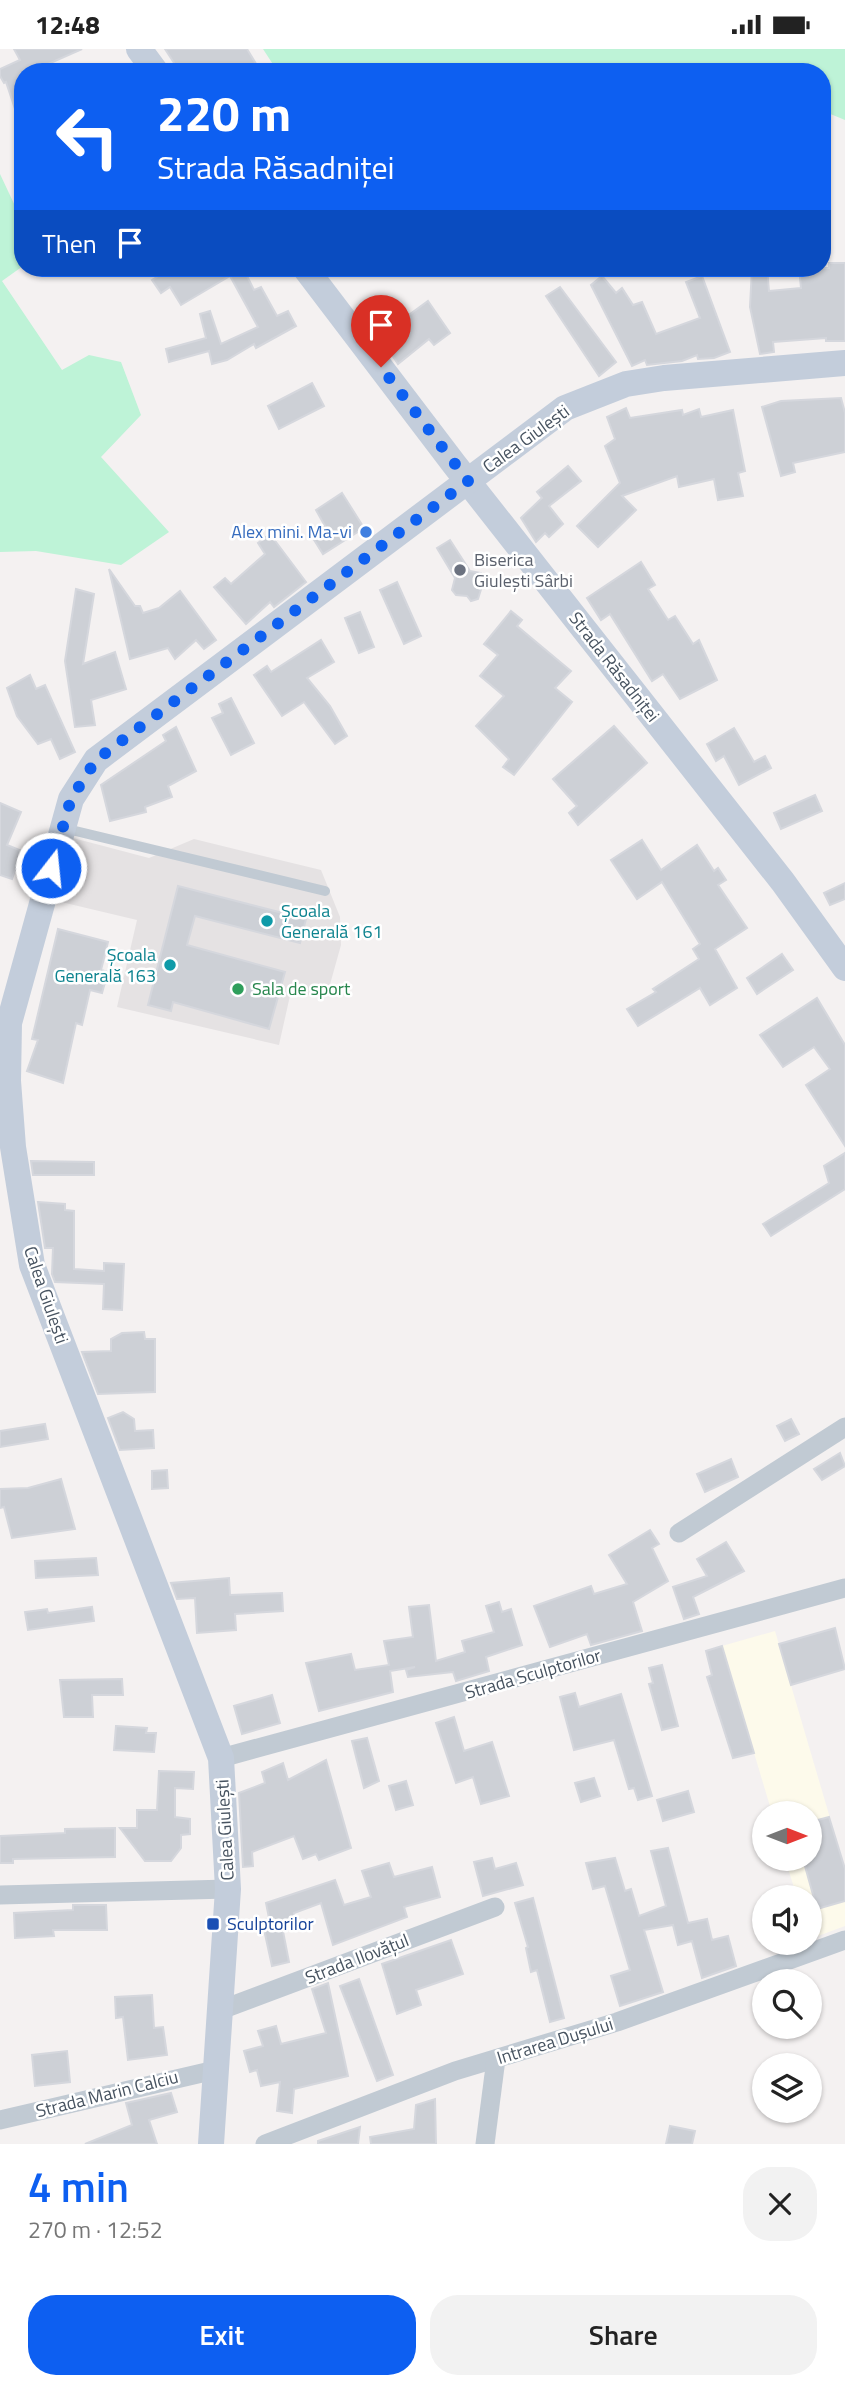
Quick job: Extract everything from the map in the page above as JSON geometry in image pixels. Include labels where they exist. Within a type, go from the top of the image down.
[{"type":"main road","name":"Strada Răsadniței","points":[[313,277],[468,481],[783,882],[845,968]]},
{"type":"main road","name":"Calea Giulești","points":[[211,2144],[228,1889],[221,1758],[32,1265],[4,1083],[9,1023],[71,799],[96,760],[565,408],[626,384],[664,378],[845,363]]},
{"type":"street","points":[[679,1533],[845,1427]]},
{"type":"street","name":"Strada Sculptorilor","points":[[221,1758],[845,1588]]},
{"type":"street","points":[[0,1895],[228,1889]]},
{"type":"street","name":"Strada Ilovățul","points":[[218,2011],[495,1906]]},
{"type":"street","name":"Intrarea Dușului","points":[[265,2144],[455,2071],[617,2022],[845,1940]]},
{"type":"street","points":[[485,2144],[496,2059]]},
{"type":"street","name":"Strada Marin Calciu","points":[[0,2120],[215,2070]]},
{"type":"lane","points":[[62,828],[326,891]]},
{"type":"shaded area","points":[[73,838],[149,858],[194,839],[321,870],[340,917],[341,945],[329,988],[322,998],[291,991],[279,1045],[117,1007],[137,920],[57,901]]},
{"type":"shaded area","points":[[775,1631],[845,1869],[845,1926],[822,1935],[822,1885],[793,1885],[789,1871],[822,1871],[822,1801],[768,1801],[722,1646]]},
{"type":"green space","points":[[263,49],[845,49],[845,120],[831,114],[831,63],[272,63]]},
{"type":"green space","points":[[0,174],[14,204],[14,272],[2,281],[62,370],[89,355],[121,362],[141,415],[101,457],[169,532],[121,565],[36,551],[0,552]]},
{"type":"building","points":[[14,49],[82,49],[50,63],[14,63],[14,106],[6,82],[4,83],[0,76],[0,69],[20,60]]},
{"type":"building","points":[[165,49],[247,49],[256,63],[174,63]]},
{"type":"building","points":[[831,263],[845,263],[845,341],[826,341],[826,338],[773,342],[774,352],[760,354],[750,307],[752,277],[768,277],[769,291],[801,288],[800,277],[831,277]]},
{"type":"building","points":[[157,277],[228,277],[181,305],[170,287],[161,293],[152,280]]},
{"type":"building","points":[[231,277],[248,277],[254,290],[261,287],[277,316],[288,311],[296,326],[256,348],[254,344],[227,360],[212,364],[209,351],[169,362],[166,349],[206,338],[200,314],[210,311],[221,344],[258,327]]},
{"type":"building","points":[[603,277],[616,293],[622,288],[633,305],[642,302],[656,334],[700,318],[686,282],[702,277],[730,352],[714,358],[698,359],[697,355],[682,361],[647,365],[645,360],[632,366],[591,285]]},
{"type":"building","points":[[560,287],[616,362],[599,376],[546,296]]},
{"type":"building","points":[[428,301],[450,333],[434,345],[429,339],[398,364],[374,328],[400,309],[406,317]]},
{"type":"building","points":[[312,383],[324,406],[279,429],[268,406]]},
{"type":"building","points":[[841,398],[845,413],[845,452],[793,463],[795,472],[781,476],[762,407],[781,401]]},
{"type":"building","points":[[626,408],[630,418],[682,410],[683,415],[699,409],[701,417],[733,410],[745,471],[738,473],[743,496],[718,500],[714,479],[679,487],[677,476],[622,496],[636,510],[598,547],[577,526],[620,483],[605,446],[615,439],[607,417]]},
{"type":"building","points":[[568,466],[581,481],[549,506],[563,524],[549,537],[545,533],[536,542],[521,518],[542,498],[537,492]]},
{"type":"building","points":[[342,493],[364,528],[323,554],[311,535],[325,526],[316,510]]},
{"type":"building","points":[[270,534],[306,582],[274,607],[270,602],[246,624],[214,587],[225,578],[231,584],[265,554],[258,543]]},
{"type":"building","name":"Biserica Giulești Sârbi","points":[[450,540],[470,571],[481,573],[483,583],[478,599],[471,601],[467,596],[456,595],[452,590],[455,578],[437,548]]},
{"type":"building","points":[[641,562],[655,585],[648,589],[668,620],[675,616],[693,644],[699,640],[717,680],[680,699],[663,674],[652,681],[610,614],[601,620],[587,598]]},
{"type":"building","points":[[109,569],[143,613],[159,608],[180,591],[216,640],[204,649],[196,640],[175,659],[168,648],[130,659]]},
{"type":"building","points":[[397,582],[421,636],[404,644],[380,590]]},
{"type":"building","points":[[76,589],[94,594],[83,664],[115,652],[126,689],[91,700],[95,725],[75,727],[65,661]]},
{"type":"building","points":[[511,611],[522,620],[517,626],[571,671],[555,688],[572,702],[514,775],[503,767],[509,759],[476,726],[504,696],[480,676],[498,655],[484,644]]},
{"type":"building","points":[[360,612],[374,647],[359,653],[345,618]]},
{"type":"building","points":[[321,640],[334,662],[307,678],[330,706],[347,736],[335,744],[304,702],[282,716],[254,675],[267,666],[271,672]]},
{"type":"building","points":[[30,675],[36,689],[45,685],[75,752],[60,759],[51,739],[38,744],[17,716],[7,688]]},
{"type":"building","points":[[231,698],[254,743],[231,755],[212,718],[223,713],[219,704]]},
{"type":"building","points":[[614,726],[647,763],[578,825],[569,813],[577,806],[553,779]]},
{"type":"building","points":[[176,727],[196,771],[168,786],[172,797],[145,807],[146,812],[110,821],[101,785],[166,741],[163,735]]},
{"type":"building","points":[[734,728],[754,762],[765,756],[771,768],[739,785],[724,756],[716,761],[707,744]]},
{"type":"building","points":[[815,795],[822,811],[781,829],[774,813]]},
{"type":"building","points":[[0,803],[21,812],[7,845],[22,851],[12,879],[0,875]]},
{"type":"building","points":[[642,840],[661,870],[697,845],[714,871],[718,868],[726,880],[718,885],[747,928],[715,949],[737,988],[710,1005],[700,988],[638,1026],[627,1009],[656,992],[653,989],[699,959],[693,949],[700,944],[662,882],[637,899],[611,860]]},
{"type":"building","points":[[845,883],[845,899],[830,905],[824,893]]},
{"type":"building","points":[[178,886],[306,919],[300,943],[195,916],[187,945],[285,972],[269,1029],[173,1002],[171,1011],[148,1005]]},
{"type":"building","points":[[58,929],[108,942],[101,970],[108,972],[102,993],[90,990],[82,1025],[76,1023],[63,1083],[27,1071],[38,1040],[32,1039]]},
{"type":"building","points":[[782,954],[793,970],[757,994],[747,978]]},
{"type":"building","points":[[817,998],[845,1045],[845,1146],[806,1085],[830,1069],[814,1047],[783,1067],[760,1035]]},
{"type":"building","points":[[845,1153],[845,1189],[771,1236],[763,1224],[829,1183],[824,1166]]},
{"type":"building","points":[[31,1161],[94,1162],[94,1175],[33,1175]]},
{"type":"building","points":[[38,1202],[65,1204],[65,1210],[74,1211],[74,1269],[104,1271],[104,1263],[124,1264],[122,1310],[103,1309],[104,1284],[55,1282],[52,1274],[53,1248],[45,1248]]},
{"type":"building","points":[[144,1332],[145,1339],[155,1339],[155,1392],[98,1394],[82,1352],[111,1351],[111,1339],[122,1333]]},
{"type":"building","points":[[123,1412],[134,1419],[135,1431],[153,1430],[154,1448],[120,1450],[108,1418]]},
{"type":"building","points":[[791,1419],[799,1434],[785,1441],[777,1426]]},
{"type":"building","points":[[45,1424],[48,1439],[0,1447],[0,1431]]},
{"type":"building","points":[[840,1453],[845,1466],[822,1480],[814,1469]]},
{"type":"building","points":[[731,1459],[738,1477],[705,1492],[697,1474]]},
{"type":"building","points":[[167,1470],[168,1488],[152,1489],[152,1471]]},
{"type":"building","points":[[61,1479],[75,1529],[12,1538],[4,1507],[0,1508],[0,1489],[28,1488]]},
{"type":"building","points":[[650,1530],[659,1544],[652,1548],[668,1581],[633,1602],[642,1631],[591,1645],[587,1634],[550,1647],[534,1606],[591,1586],[594,1594],[627,1584],[609,1555]]},
{"type":"building","points":[[726,1542],[744,1571],[693,1597],[699,1614],[684,1619],[673,1587],[707,1576],[697,1559]]},
{"type":"building","points":[[96,1558],[98,1575],[36,1578],[35,1561]]},
{"type":"building","points":[[229,1578],[230,1595],[282,1593],[283,1611],[235,1614],[236,1630],[197,1633],[195,1598],[177,1599],[171,1583]]},
{"type":"building","points":[[499,1602],[502,1612],[511,1609],[522,1645],[486,1657],[489,1671],[456,1681],[453,1672],[408,1677],[406,1670],[415,1667],[390,1671],[393,1692],[319,1711],[306,1663],[351,1654],[355,1670],[389,1665],[384,1641],[413,1637],[409,1607],[429,1605],[436,1661],[465,1652],[462,1641],[494,1632],[486,1606]]},
{"type":"building","points":[[92,1607],[94,1621],[28,1630],[25,1612],[47,1609],[48,1613]]},
{"type":"building","points":[[835,1628],[845,1669],[791,1685],[779,1644]]},
{"type":"building","points":[[722,1646],[754,1753],[733,1758],[707,1677],[712,1675],[706,1651]]},
{"type":"building","points":[[662,1665],[678,1726],[662,1730],[649,1684],[653,1683],[649,1668]]},
{"type":"building","points":[[122,1679],[123,1695],[92,1695],[93,1717],[64,1717],[60,1680]]},
{"type":"building","points":[[575,1693],[579,1707],[621,1694],[652,1796],[638,1800],[634,1788],[629,1789],[614,1740],[574,1750],[560,1697]]},
{"type":"building","points":[[272,1695],[280,1723],[242,1734],[234,1706]]},
{"type":"building","points":[[454,1717],[464,1751],[492,1742],[509,1796],[481,1804],[473,1777],[456,1783],[436,1723]]},
{"type":"building","points":[[116,1726],[147,1728],[146,1733],[156,1733],[154,1752],[114,1750]]},
{"type":"building","points":[[367,1738],[379,1781],[364,1788],[352,1741]]},
{"type":"building","points":[[326,1760],[351,1848],[319,1860],[316,1854],[303,1859],[294,1836],[252,1852],[253,1866],[243,1867],[239,1793],[265,1783],[262,1772],[283,1763],[288,1780]]},
{"type":"building","points":[[159,1771],[194,1772],[193,1789],[175,1788],[175,1817],[190,1819],[190,1834],[181,1835],[181,1848],[171,1861],[145,1861],[120,1828],[137,1828],[137,1810],[157,1810]]},
{"type":"building","points":[[594,1778],[600,1796],[581,1802],[575,1783]]},
{"type":"building","points":[[406,1781],[413,1805],[396,1810],[389,1786]]},
{"type":"building","points":[[688,1791],[694,1812],[663,1821],[657,1800]]},
{"type":"building","points":[[829,1817],[845,1869],[845,1901],[822,1908],[822,1885],[810,1885],[806,1871],[822,1871],[822,1819]]},
{"type":"building","points":[[115,1828],[115,1857],[13,1859],[13,1863],[0,1863],[0,1836],[65,1833],[65,1829]]},
{"type":"building","points":[[668,1848],[688,1923],[707,1919],[712,1940],[728,1936],[736,1966],[702,1978],[692,1941],[678,1945],[673,1925],[644,1930],[663,1992],[620,2006],[611,1976],[630,1970],[605,1886],[593,1889],[586,1863],[615,1858],[625,1891],[631,1889],[639,1916],[666,1906],[651,1851]]},
{"type":"building","points":[[492,1858],[495,1869],[516,1863],[523,1885],[483,1896],[474,1862]]},
{"type":"building","points":[[389,1863],[394,1877],[432,1867],[440,1897],[404,1907],[407,1917],[333,1945],[321,1903],[294,1913],[294,1918],[281,1921],[289,1962],[272,1966],[263,1925],[270,1923],[266,1903],[335,1880],[344,1905],[371,1897],[362,1871]]},
{"type":"building","points":[[533,1898],[564,2018],[550,2022],[537,1970],[531,1972],[526,1948],[528,1947],[515,1903]]},
{"type":"building","points":[[73,1905],[106,1905],[107,1930],[53,1930],[54,1936],[15,1938],[14,1913],[73,1910]]},
{"type":"building","points":[[451,1940],[463,1974],[416,1990],[421,2005],[397,2014],[382,1964]]},
{"type":"building","points":[[359,1979],[393,2075],[377,2081],[340,1986]]},
{"type":"building","points":[[328,1983],[348,2076],[294,2089],[292,2113],[277,2111],[280,2082],[261,2086],[257,2070],[250,2072],[244,2051],[263,2046],[258,2031],[276,2026],[281,2044],[326,2033],[312,1989]]},
{"type":"building","points":[[152,1995],[154,2028],[163,2027],[167,2055],[128,2060],[123,2017],[116,2018],[115,1997]]},
{"type":"building","points":[[67,2051],[70,2082],[35,2086],[32,2055]]},
{"type":"building","points":[[171,2093],[177,2112],[149,2120],[157,2144],[85,2144],[132,2125],[126,2103]]},
{"type":"building","points":[[435,2099],[436,2144],[371,2144],[370,2137],[414,2129],[416,2105]]},
{"type":"building","points":[[670,2126],[695,2131],[692,2144],[666,2144]]},
{"type":"building","points":[[360,2127],[358,2144],[318,2144],[318,2141]]},
{"type":"place","name":"Alex mini. Ma-vi","points":[[366,532]]},
{"type":"place","name":"Biserica Giulești Sârbi","points":[[460,570]]},
{"type":"place","name":"Școala Generală 161","points":[[267,921]]},
{"type":"place","name":"Școala Generală 163","points":[[170,965]]},
{"type":"place","name":"Sala de sport","points":[[238,989]]},
{"type":"place","name":"Sculptorilor","points":[[213,1924]]},
{"type":"route","points":[[51,868],[71,799],[96,760],[468,481],[381,367]]}]
